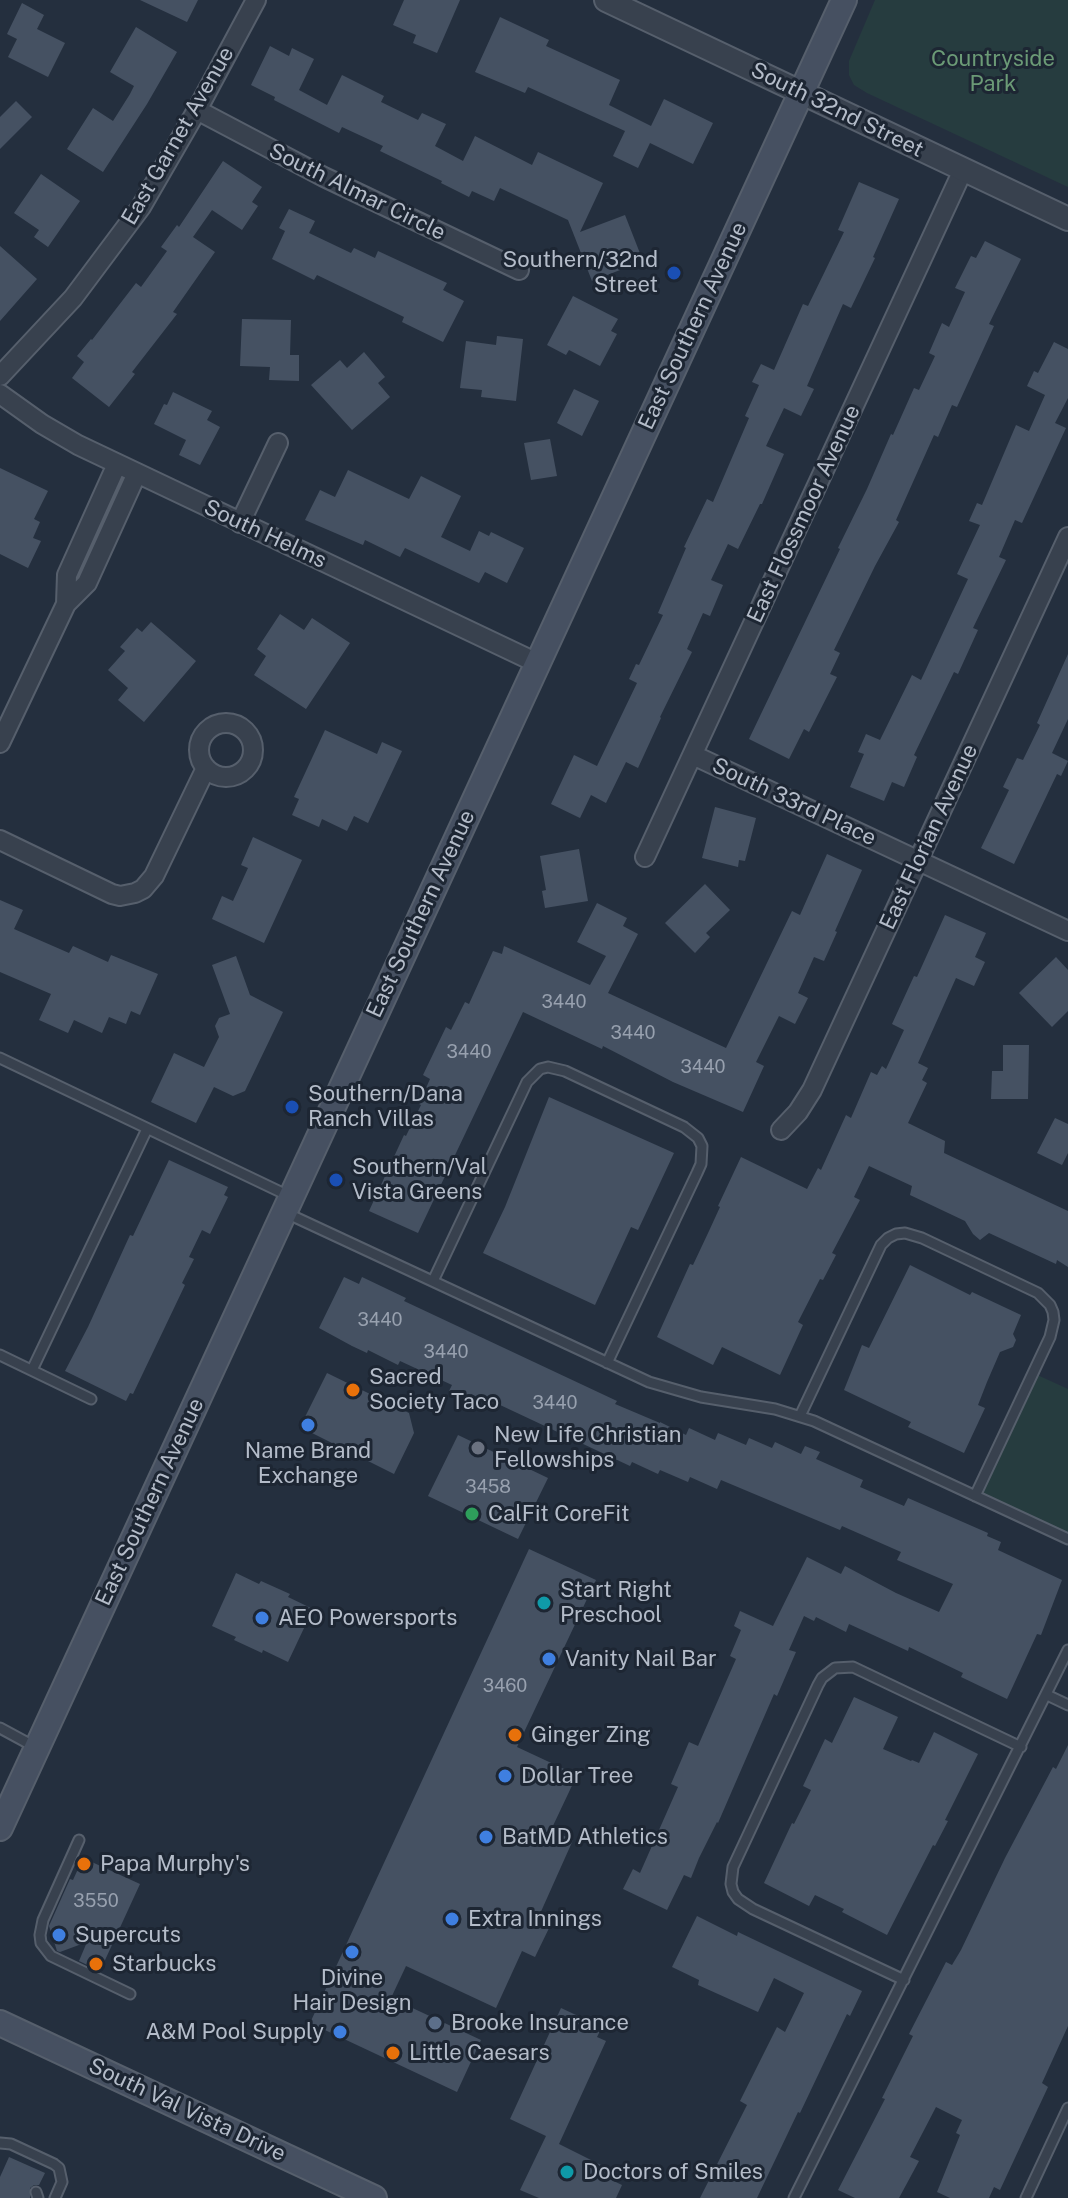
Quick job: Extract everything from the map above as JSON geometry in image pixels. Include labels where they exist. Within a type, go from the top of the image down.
[{"type":"main road","name":"East Southern Avenue","points":[[0,1828],[844,0]]},
{"type":"main road","name":"South Val Vista Drive","points":[[0,2023],[374,2198]]},
{"type":"street","name":"East Garnet Avenue","points":[[0,376],[73,298],[141,207],[256,0]]},
{"type":"street","name":"South 32nd Street","points":[[606,0],[1068,219]]},
{"type":"street","name":"South Almar Circle","points":[[197,110],[324,177],[519,270]]},
{"type":"street","name":"East Flossmoor Avenue","points":[[645,857],[963,170]]},
{"type":"street","name":"South Helms","points":[[0,394],[60,435],[117,464],[537,663]]},
{"type":"street","points":[[240,523],[278,443]]},
{"type":"street","points":[[66,604],[67,575],[117,464]]},
{"type":"street","points":[[0,743],[66,604],[87,583],[137,473]]},
{"type":"street","name":"East Florian Avenue","points":[[781,1130],[798,1112],[812,1090],[1068,537]]},
{"type":"street","name":"South 33rd Place","points":[[693,755],[1068,931]]},
{"type":"street","points":[[0,840],[112,894],[135,893],[154,876],[206,768]]},
{"type":"lane","points":[[0,1058],[147,1129],[433,1281],[607,1363],[668,1389],[800,1416],[1068,1539]]},
{"type":"lane","points":[[433,1281],[527,1082],[540,1069],[548,1067],[565,1071],[684,1127],[698,1138],[702,1146],[701,1164],[607,1363]]},
{"type":"lane","points":[[32,1370],[147,1129]]},
{"type":"lane","points":[[800,1416],[881,1245],[896,1234],[922,1238],[1038,1293],[1053,1312],[1050,1337],[975,1496]]},
{"type":"lane","points":[[0,1355],[91,1399]]},
{"type":"lane","points":[[794,2198],[1068,1650]]},
{"type":"lane","points":[[904,1980],[753,1909],[733,1892],[733,1867],[818,1685],[835,1668],[853,1667],[1021,1747]]},
{"type":"lane","points":[[1047,1695],[1068,1705]]},
{"type":"lane","points":[[0,1728],[37,1748]]},
{"type":"lane","points":[[79,1840],[43,1920],[41,1943],[58,1959],[130,1994]]},
{"type":"lane","points":[[1026,2198],[1068,2108]]},
{"type":"lane","points":[[0,2143],[11,2144],[59,2168],[62,2182],[55,2198]]},
{"type":"green space","name":"Countryside Park","points":[[875,0],[1068,0],[1068,187],[854,85],[849,75],[849,61]]},
{"type":"green space","points":[[1033,1373],[1068,1389],[1068,1539],[975,1496]]},
{"type":"building","points":[[140,0],[198,0],[187,22]]},
{"type":"building","points":[[404,0],[460,0],[437,53],[413,43],[416,35],[393,25]]},
{"type":"building","points":[[22,3],[44,15],[37,29],[65,43],[48,77],[8,57],[17,39],[7,34]]},
{"type":"building","points":[[500,17],[549,40],[546,46],[620,80],[609,105],[651,126],[664,99],[713,123],[693,164],[650,143],[638,168],[613,156],[625,131],[528,87],[525,93],[475,72]]},
{"type":"building","points":[[136,27],[177,52],[103,172],[67,149],[93,108],[113,121],[130,94],[134,86],[110,72]]},
{"type":"building","points":[[270,46],[289,56],[292,48],[314,59],[299,90],[327,105],[342,75],[384,96],[381,102],[418,120],[422,113],[446,124],[435,146],[463,161],[475,136],[532,165],[538,152],[603,183],[580,232],[625,215],[643,261],[592,281],[568,220],[500,188],[494,201],[472,191],[469,197],[380,151],[383,146],[342,127],[339,133],[274,100],[275,97],[251,85]]},
{"type":"building","points":[[16,101],[32,117],[0,149],[0,117]]},
{"type":"building","points":[[223,161],[262,187],[252,202],[258,206],[242,230],[212,210],[193,237],[215,252],[173,312],[177,314],[109,407],[72,378],[84,362],[77,356],[136,283],[141,287],[167,251],[161,247],[177,225],[179,227]]},
{"type":"building","points":[[41,174],[80,201],[48,247],[34,237],[39,230],[14,213]]},
{"type":"building","points":[[859,182],[899,199],[875,258],[851,308],[843,304],[807,386],[814,389],[801,416],[784,408],[766,446],[784,454],[738,549],[728,544],[711,580],[723,585],[710,616],[703,613],[687,649],[692,652],[638,768],[626,762],[606,803],[591,795],[580,818],[551,804],[574,755],[597,766],[637,683],[629,679],[663,615],[658,613],[684,547],[707,499],[713,502],[749,418],[745,416],[759,385],[752,382],[761,364],[774,370],[803,304],[808,306],[844,232],[838,230]]},
{"type":"building","points":[[289,209],[315,221],[309,233],[351,253],[354,248],[375,258],[378,251],[447,283],[443,290],[464,301],[443,342],[402,322],[404,317],[317,275],[314,280],[272,259],[285,231],[279,228]]},
{"type":"building","points":[[985,241],[1021,259],[989,324],[994,326],[957,407],[952,405],[938,437],[934,435],[896,520],[899,522],[834,650],[840,653],[830,674],[837,677],[809,732],[804,729],[789,759],[749,739],[891,434],[914,388],[919,390],[935,356],[929,353],[942,323],[949,327],[965,292],[955,288],[971,256],[976,258]]},
{"type":"building","points":[[0,246],[37,279],[0,321]]},
{"type":"building","points":[[573,296],[618,319],[611,331],[617,334],[600,366],[569,350],[566,355],[547,345]]},
{"type":"building","points":[[242,319],[291,320],[290,355],[299,355],[299,381],[269,380],[270,367],[240,366]]},
{"type":"building","points":[[497,336],[523,339],[516,401],[481,397],[482,390],[460,388],[466,341],[496,345]]},
{"type":"building","points":[[1054,342],[1068,349],[1068,398],[1055,423],[1066,428],[1022,523],[1015,520],[999,557],[1006,560],[973,628],[978,630],[958,674],[954,672],[914,755],[917,757],[904,787],[892,782],[884,801],[850,787],[864,754],[858,752],[866,734],[880,740],[912,675],[921,680],[968,579],[957,574],[980,525],[969,521],[977,503],[982,505],[1016,425],[1029,431],[1045,395],[1027,386],[1034,371],[1038,373]]},
{"type":"building","points":[[364,352],[385,377],[378,383],[390,397],[352,430],[311,385],[340,360],[347,368]]},
{"type":"building","points":[[574,389],[599,401],[582,436],[557,423]]},
{"type":"building","points":[[173,392],[212,411],[207,420],[220,427],[200,465],[179,455],[186,440],[154,424]]},
{"type":"building","points":[[550,439],[557,476],[531,480],[524,443]]},
{"type":"building","points":[[0,468],[48,491],[34,519],[40,522],[33,538],[41,541],[28,568],[0,554]]},
{"type":"building","points":[[348,470],[409,499],[421,476],[461,496],[441,537],[470,551],[479,531],[489,536],[491,532],[524,548],[507,583],[485,572],[479,583],[405,548],[400,557],[365,540],[363,545],[305,520],[320,490],[335,497]]},
{"type":"building","points":[[280,614],[304,630],[312,618],[350,643],[306,709],[254,675],[266,656],[257,649]]},
{"type":"building","points":[[151,622],[196,661],[144,722],[118,700],[128,688],[108,670],[125,651],[120,647],[137,628],[142,632]]},
{"type":"building","points":[[1068,654],[1068,719],[1052,753],[1068,761],[1061,776],[1057,774],[1014,864],[981,848],[1009,790],[1003,787],[1017,758],[1023,760]]},
{"type":"building","points":[[325,730],[377,754],[382,742],[402,751],[368,823],[354,816],[347,831],[322,819],[319,827],[292,815],[299,799],[294,797]]},
{"type":"building","points":[[715,807],[756,818],[745,861],[739,860],[738,867],[702,858]]},
{"type":"building","points":[[253,837],[302,860],[264,943],[212,919],[222,896],[233,901],[248,868],[241,865]]},
{"type":"building","points":[[579,849],[588,901],[545,908],[542,891],[546,890],[540,856]]},
{"type":"building","points":[[827,854],[862,870],[824,961],[814,957],[798,993],[808,998],[795,1024],[779,1016],[756,1062],[764,1066],[743,1112],[523,1012],[418,1233],[369,1211],[421,1105],[430,1079],[423,1075],[446,1027],[451,1030],[465,1002],[469,1004],[493,951],[502,954],[504,946],[590,985],[606,956],[577,942],[597,903],[627,918],[623,926],[638,934],[608,993],[726,1048],[792,911],[800,915]]},
{"type":"building","points":[[705,884],[730,910],[706,933],[710,937],[695,953],[665,923]]},
{"type":"building","points":[[0,900],[23,910],[14,929],[69,953],[73,946],[108,962],[111,955],[158,974],[140,1015],[131,1011],[126,1024],[109,1017],[102,1033],[74,1020],[68,1033],[39,1020],[51,994],[0,972]]},
{"type":"building","points":[[945,915],[986,933],[975,957],[985,962],[974,986],[956,978],[918,1063],[928,1068],[922,1080],[927,1083],[908,1123],[945,1141],[944,1153],[1068,1211],[1068,1267],[989,1233],[980,1240],[965,1221],[910,1195],[912,1186],[869,1166],[854,1197],[860,1200],[832,1253],[836,1255],[798,1322],[803,1325],[780,1375],[722,1347],[713,1365],[657,1337],[741,1157],[807,1189],[818,1168],[821,1170],[846,1115],[851,1118],[871,1072],[877,1075],[882,1066],[886,1069],[904,1030],[892,1024]]},
{"type":"building","points":[[236,956],[250,995],[283,1012],[245,1091],[233,1096],[214,1087],[196,1123],[151,1102],[174,1053],[204,1067],[219,1037],[215,1026],[219,1018],[230,1014],[212,965]]},
{"type":"building","points":[[1056,957],[1068,970],[1068,1011],[1052,1027],[1019,993]]},
{"type":"building","points":[[1003,1045],[1029,1045],[1028,1099],[991,1099],[992,1071],[1003,1071]]},
{"type":"building","points":[[549,1097],[674,1153],[638,1230],[631,1227],[595,1305],[483,1253]]},
{"type":"building","points":[[1055,1118],[1068,1124],[1068,1153],[1062,1165],[1037,1153]]},
{"type":"building","points":[[169,1160],[228,1187],[224,1195],[228,1197],[210,1234],[202,1230],[189,1257],[194,1259],[182,1283],[185,1285],[133,1394],[130,1393],[126,1401],[65,1371]]},
{"type":"building","points":[[910,1265],[970,1295],[972,1292],[1021,1315],[1013,1334],[1016,1340],[1013,1347],[1000,1352],[987,1382],[978,1405],[985,1408],[964,1453],[908,1427],[911,1422],[844,1390],[862,1345],[869,1348]]},
{"type":"building","points":[[344,1277],[359,1284],[362,1277],[406,1298],[404,1301],[617,1401],[615,1404],[686,1435],[689,1428],[715,1440],[718,1433],[746,1445],[749,1438],[772,1448],[775,1442],[801,1454],[805,1446],[820,1452],[816,1459],[863,1480],[860,1487],[904,1506],[908,1498],[988,1533],[987,1536],[1001,1542],[998,1550],[1062,1580],[1041,1635],[1037,1634],[1007,1699],[909,1647],[908,1651],[849,1624],[846,1632],[816,1617],[814,1621],[804,1616],[789,1650],[796,1652],[691,1878],[684,1875],[667,1910],[623,1889],[633,1869],[640,1873],[678,1787],[671,1784],[689,1742],[698,1746],[736,1659],[730,1656],[741,1630],[734,1626],[740,1611],[773,1626],[807,1557],[841,1574],[845,1566],[939,1612],[953,1584],[897,1560],[901,1552],[842,1526],[840,1530],[721,1480],[717,1489],[690,1477],[688,1482],[660,1470],[658,1474],[632,1462],[630,1466],[498,1404],[497,1407],[471,1394],[468,1400],[449,1391],[452,1385],[400,1361],[398,1365],[368,1350],[367,1353],[352,1346],[319,1328]]},
{"type":"building","points":[[327,1373],[409,1413],[414,1433],[394,1474],[300,1427]]},
{"type":"building","points":[[458,1435],[548,1478],[518,1539],[428,1496]]},
{"type":"building","points":[[529,1549],[596,1580],[517,1747],[577,1775],[551,1830],[573,1840],[539,1916],[552,1922],[535,1957],[522,1951],[496,2008],[406,1966],[391,1998],[481,2040],[457,2092],[310,2023]]},
{"type":"building","name":"AEO Powersports","points":[[236,1573],[290,1594],[288,1597],[313,1609],[288,1662],[234,1640],[236,1637],[212,1626]]},
{"type":"building","points":[[854,1697],[898,1717],[883,1749],[919,1763],[934,1732],[978,1754],[945,1820],[948,1821],[887,1935],[815,1895],[809,1906],[764,1883],[811,1790],[803,1786],[825,1739],[832,1743]]},
{"type":"building","points":[[1068,1745],[1068,2026],[1042,2083],[1048,2087],[1000,2190],[994,2187],[989,2198],[950,2198],[937,2192],[960,2135],[956,2133],[962,2120],[936,2107],[910,2157],[919,2161],[899,2198],[855,2198],[838,2190],[885,2099],[882,2098],[913,2036],[909,2034],[946,1962],[952,1965],[961,1950],[1005,1858]]},
{"type":"building","points":[[83,1858],[140,1884],[100,1971],[79,1961],[87,1942],[57,1951],[49,1926]]},
{"type":"building","points":[[697,1916],[737,1936],[738,1932],[862,1991],[850,2016],[847,2014],[757,2198],[700,2198],[747,2105],[740,2101],[777,2027],[785,2032],[804,1993],[774,1978],[758,2012],[698,1985],[699,1980],[672,1967]]},
{"type":"building","points":[[561,2008],[602,2027],[597,2037],[606,2041],[559,2144],[607,2168],[603,2176],[622,2185],[616,2198],[539,2198],[520,2190],[546,2136],[510,2119]]},
{"type":"building","points":[[9,2157],[45,2173],[39,2185],[30,2188],[30,2198],[0,2198],[0,2177]]},
{"type":"place","name":"Southern/32nd Street","points":[[674,273]]},
{"type":"place","name":"Southern/Dana Ranch Villas","points":[[292,1107]]},
{"type":"place","name":"Southern/Val Vista Greens","points":[[336,1180]]},
{"type":"place","name":"Sacred Society Taco","points":[[353,1390]]},
{"type":"place","name":"Name Brand Exchange","points":[[308,1425]]},
{"type":"place","name":"New Life Christian Fellowships","points":[[478,1448]]},
{"type":"place","name":"CalFit CoreFit","points":[[472,1514]]},
{"type":"place","name":"Start Right Preschool","points":[[544,1603]]},
{"type":"place","name":"AEO Powersports","points":[[262,1618]]},
{"type":"place","name":"Vanity Nail Bar","points":[[549,1659]]},
{"type":"place","name":"Ginger Zing","points":[[515,1735]]},
{"type":"place","name":"Dollar Tree","points":[[505,1776]]},
{"type":"place","name":"BatMD Athletics","points":[[486,1837]]},
{"type":"place","name":"Papa Murphy's","points":[[84,1864]]},
{"type":"place","name":"Extra Innings","points":[[452,1919]]},
{"type":"place","name":"Supercuts","points":[[59,1935]]},
{"type":"place","name":"Divine Hair Design","points":[[352,1952]]},
{"type":"place","name":"Starbucks","points":[[96,1964]]},
{"type":"place","name":"Brooke Insurance","points":[[435,2023]]},
{"type":"place","name":"A&M Pool Supply","points":[[340,2032]]},
{"type":"place","name":"Little Caesars","points":[[393,2053]]},
{"type":"place","name":"Doctors of Smiles","points":[[567,2172]]}]
